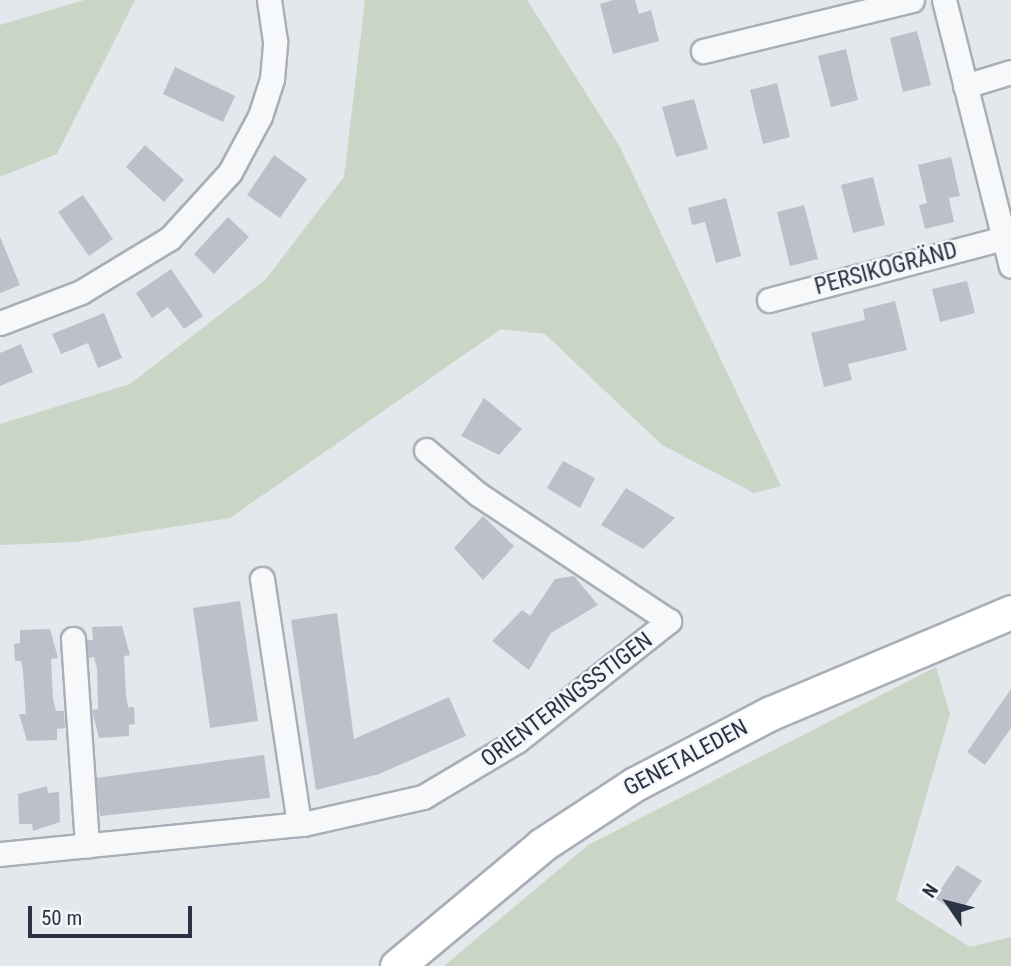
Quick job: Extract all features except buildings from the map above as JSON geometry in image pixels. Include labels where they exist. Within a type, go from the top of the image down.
[{"type":"main road","name":"GENETALEDEN","points":[[397,966],[542,845],[635,784],[771,713],[1011,612]]},
{"type":"street","points":[[0,323],[81,292],[170,238],[230,172],[260,116],[272,79],[275,41],[269,0]]},
{"type":"street","points":[[703,51],[912,0]]},
{"type":"street","points":[[944,0],[1011,266]]},
{"type":"street","points":[[965,86],[1011,72]]},
{"type":"street","name":"PERSIKOGRÄND","points":[[769,300],[1003,238]]},
{"type":"street","name":"ORIENTERINGSSTIGEN","points":[[0,854],[299,824],[390,807],[468,773],[621,663],[669,621],[478,494],[426,450]]},
{"type":"street","points":[[262,579],[299,824]]},
{"type":"street","points":[[73,639],[87,846]]},
{"type":"green space","points":[[84,0],[135,0],[57,154],[0,177],[0,25]]},
{"type":"green space","points":[[365,0],[527,0],[620,147],[781,486],[754,493],[662,445],[545,334],[501,329],[230,518],[76,542],[0,545],[0,424],[130,384],[266,279],[344,177]]},
{"type":"green space","points":[[936,667],[950,714],[896,900],[970,947],[1011,937],[1011,966],[444,966],[588,845]]}]
